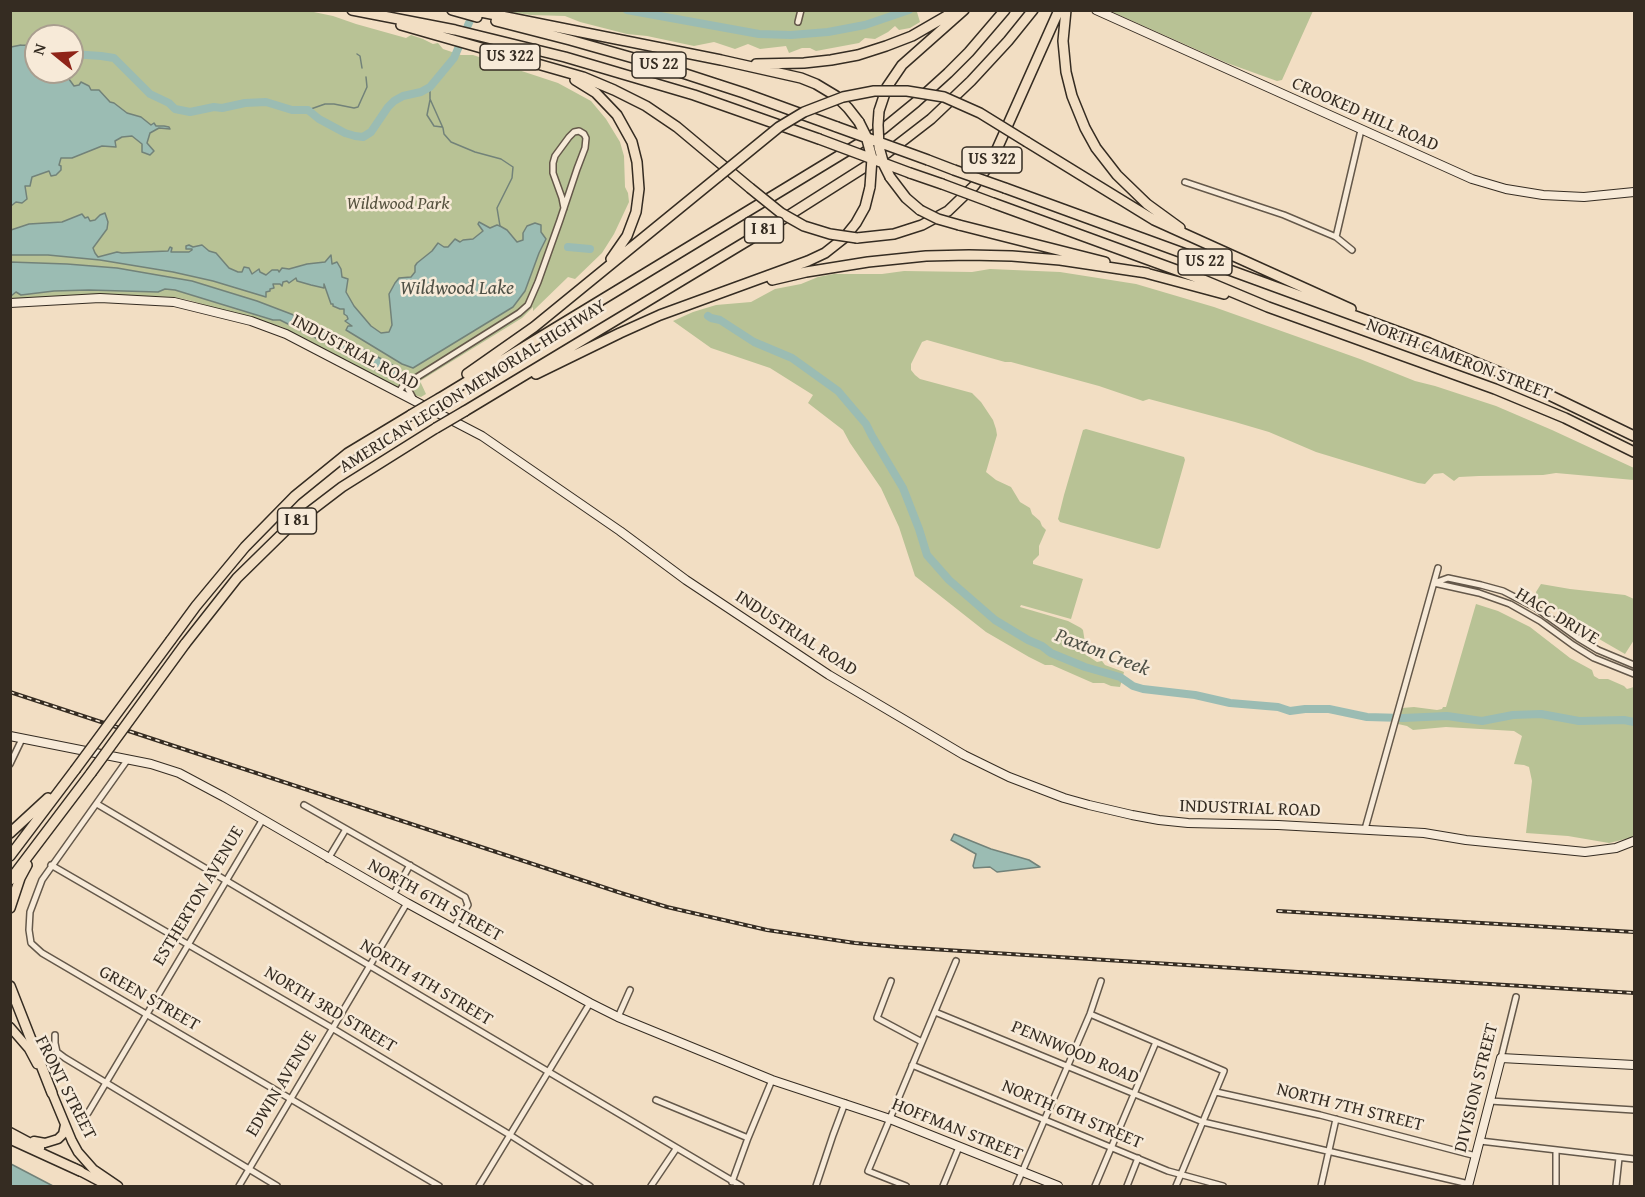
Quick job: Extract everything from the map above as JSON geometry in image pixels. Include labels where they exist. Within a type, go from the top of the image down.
[{"type":"highway","name":"US 22","points":[[452,10],[473,13],[658,65],[744,93],[1405,334]]},
{"type":"highway","name":"US 322","points":[[473,13],[721,60],[790,64],[844,58],[873,51],[925,29],[957,10]]},
{"type":"highway","points":[[964,10],[902,65],[887,87],[879,111],[879,147],[884,165],[906,198],[921,210],[938,219],[1105,261],[1268,307]]},
{"type":"highway","name":"AMERICAN LEGION MEMORIAL HIGHWAY","points":[[10,856],[221,574],[295,496],[348,453],[437,397],[883,129],[948,73],[1005,10]]},
{"type":"highway","name":"AMERICAN LEGION MEMORIAL HIGHWAY","points":[[10,880],[237,578],[287,529],[342,487],[436,428],[772,226],[887,153],[931,118],[971,81],[1033,10]]},
{"type":"highway","name":"US 322","points":[[453,35],[466,44],[583,77],[609,87],[652,110],[687,135],[774,208],[804,226],[830,234],[857,238],[894,234],[922,225],[948,211],[974,186],[994,157],[1059,10]]},
{"type":"highway","points":[[1066,10],[1063,41],[1066,72],[1076,107],[1096,148],[1117,176],[1147,204],[1210,246]]},
{"type":"highway","name":"US 22","points":[[354,11],[453,35],[471,34],[566,57],[653,82],[819,139],[1201,279],[1268,307]]},
{"type":"highway","points":[[465,411],[660,315],[820,256],[844,238],[856,223],[865,207],[870,188],[872,158],[866,136],[848,108],[836,96],[816,84],[793,76],[721,60]]},
{"type":"highway","points":[[554,70],[585,85],[607,103],[625,128],[639,168],[639,189],[634,218],[623,242],[600,273]]},
{"type":"highway","points":[[437,397],[513,342],[779,127],[804,112],[832,100],[874,91],[907,91],[944,97],[981,113],[1143,214],[1405,334]]},
{"type":"highway","points":[[708,297],[829,267],[926,256],[1036,258],[1147,273]]},
{"type":"highway","name":"NORTH CAMERON STREET","points":[[1268,307],[1519,398],[1635,453]]},
{"type":"highway","name":"NORTH CAMERON STREET","points":[[1405,334],[1506,375],[1635,436]]},
{"type":"highway","points":[[10,833],[75,770]]},
{"type":"highway","points":[[10,908],[20,878],[46,834]]},
{"type":"highway","points":[[10,981],[52,1093]]},
{"type":"highway","points":[[10,1139],[80,1171]]},
{"type":"main road","name":"FRONT STREET","points":[[10,1027],[29,1049],[52,1093],[72,1141],[85,1161],[118,1186]]},
{"type":"main road","points":[[22,1138],[42,1143],[52,1142],[62,1136],[65,1125]]},
{"type":"main road","points":[[10,1132],[108,1186]]},
{"type":"street","points":[[798,22],[801,10]]},
{"type":"street","name":"CROOKED HILL ROAD","points":[[1096,10],[1459,174],[1506,189],[1543,195],[1601,196],[1635,192]]},
{"type":"street","points":[[1336,237],[1361,130]]},
{"type":"street","points":[[398,393],[403,386],[527,306],[532,298],[564,208],[586,143],[584,134],[579,131],[569,136],[555,156],[553,163],[552,173],[564,208]]},
{"type":"street","points":[[1185,182],[1284,215],[1336,237],[1352,249]]},
{"type":"street","name":"INDUSTRIAL ROAD","points":[[10,303],[100,298],[182,303],[279,330],[482,436],[620,531],[686,580],[829,675],[964,755],[1049,793],[1089,806],[1159,820],[1188,823],[1424,833],[1466,840],[1595,852],[1616,849],[1635,841]]},
{"type":"street","points":[[412,380],[408,389],[415,401]]},
{"type":"street","points":[[1365,829],[1438,568],[1448,578]]},
{"type":"street","points":[[1434,583],[1448,578]]},
{"type":"street","name":"HACC DRIVE","points":[[1448,578],[1481,585],[1513,596],[1545,613],[1593,647],[1635,665]]},
{"type":"street","name":"HACC DRIVE","points":[[1434,583],[1479,593],[1510,604],[1540,621],[1594,658],[1635,674]]},
{"type":"street","points":[[1428,601],[1446,586]]},
{"type":"street","name":"NORTH 6TH STREET","points":[[10,736],[128,759],[179,772],[393,896],[618,1017],[772,1080],[845,1103]]},
{"type":"street","points":[[10,764],[13,753],[22,739]]},
{"type":"street","name":"GREEN STREET","points":[[128,759],[42,880],[30,912],[31,944],[42,953],[146,1015],[439,1186]]},
{"type":"street","name":"NORTH 4TH STREET","points":[[97,804],[741,1186]]},
{"type":"street","points":[[304,805],[467,899],[468,905],[453,929]]},
{"type":"street","name":"ESTHERTON AVENUE","points":[[88,1113],[263,819]]},
{"type":"street","points":[[328,858],[346,829]]},
{"type":"street","points":[[393,896],[410,865]]},
{"type":"street","name":"NORTH 3RD STREET","points":[[51,866],[332,1028],[590,1186]]},
{"type":"street","name":"EDWIN AVENUE","points":[[238,1186],[407,903]]},
{"type":"street","points":[[906,1186],[868,1171],[956,961]]},
{"type":"street","points":[[891,981],[877,1018],[922,1042]]},
{"type":"street","points":[[1016,1186],[1101,981]]},
{"type":"street","points":[[618,1017],[630,990]]},
{"type":"street","name":"DIVISION STREET","points":[[1468,1185],[1516,997]]},
{"type":"street","points":[[479,1186],[590,1003]]},
{"type":"street","name":"PENNWOOD ROAD","points":[[935,1012],[1203,1122],[1468,1185]]},
{"type":"street","points":[[1089,1014],[1224,1071],[1176,1186]]},
{"type":"street","points":[[55,1035],[57,1052],[65,1058],[277,1186]]},
{"type":"street","points":[[1095,1186],[1156,1042]]},
{"type":"street","points":[[1501,1058],[1635,1065]]},
{"type":"street","name":"NORTH 6TH STREET","points":[[912,1065],[1181,1175],[1223,1186]]},
{"type":"street","points":[[732,1182],[772,1080]]},
{"type":"street","name":"NORTH 7TH STREET","points":[[1216,1092],[1336,1119],[1476,1156]]},
{"type":"street","points":[[656,1100],[748,1138]]},
{"type":"street","points":[[1490,1101],[1635,1110]]},
{"type":"street","points":[[816,1186],[845,1103]]},
{"type":"street","name":"HOFFMAN STREET","points":[[845,1103],[1057,1186]]},
{"type":"street","points":[[1321,1186],[1336,1119]]},
{"type":"street","points":[[1480,1141],[1635,1159]]},
{"type":"street","points":[[943,1186],[959,1148]]},
{"type":"street","points":[[651,1186],[676,1149]]},
{"type":"street","points":[[1556,1150],[1556,1186]]},
{"type":"street","points":[[1127,1186],[1138,1158]]},
{"type":"street","points":[[1616,1186],[1619,1158]]},
{"type":"street","points":[[882,1186],[885,1178]]},
{"type":"green space","name":"Wildwood Park","points":[[294,10],[333,16],[406,38],[411,35],[433,44],[438,43],[443,49],[461,55],[473,55],[558,83],[591,101],[606,119],[620,142],[624,156],[625,187],[629,202],[602,253],[575,279],[568,277],[533,311],[533,307],[522,318],[420,381],[426,394],[421,397],[407,393],[282,327],[188,300],[173,297],[90,294],[11,300],[11,11]]},
{"type":"green space","points":[[501,11],[921,11],[917,12],[920,22],[910,28],[899,30],[895,26],[875,39],[865,38],[859,43],[816,51],[802,48],[789,53],[786,46],[760,49],[748,44],[735,49],[714,42],[694,46],[627,34],[565,16]]},
{"type":"green space","points":[[1110,11],[1313,11],[1282,80],[1277,81],[1227,63]]},
{"type":"green space","points":[[990,269],[1060,272],[1136,284],[1214,307],[1415,381],[1496,406],[1634,468],[1634,480],[1556,473],[1459,477],[1454,481],[1443,473],[1434,474],[1425,484],[1418,483],[1316,452],[1269,432],[1235,422],[1149,399],[1143,401],[1099,386],[927,340],[922,342],[911,364],[911,370],[915,375],[920,379],[972,393],[993,420],[997,435],[986,472],[1011,487],[1020,502],[1030,508],[1032,514],[1046,530],[1039,546],[1039,555],[1033,564],[1083,579],[1071,619],[1021,605],[1020,607],[1068,621],[1081,628],[1085,643],[1082,647],[1085,654],[1097,662],[1102,661],[1105,665],[1124,672],[1120,687],[1093,683],[1052,665],[1045,665],[986,632],[915,576],[899,527],[881,488],[843,430],[808,403],[813,395],[770,368],[711,348],[673,321],[716,305],[751,302],[775,289],[834,274],[882,274],[904,271],[972,272]]},
{"type":"green space","points":[[1083,430],[1184,457],[1160,548],[1060,522],[1058,519]]},
{"type":"green space","points":[[1541,584],[1625,595],[1634,599],[1634,640],[1625,654],[1587,632],[1557,609],[1537,598],[1536,592]]},
{"type":"green space","points":[[1476,604],[1498,611],[1530,627],[1570,658],[1592,670],[1594,676],[1599,679],[1608,679],[1627,689],[1634,687],[1634,836],[1609,843],[1568,836],[1526,833],[1532,781],[1529,767],[1514,764],[1522,736],[1514,731],[1446,727],[1413,730],[1398,724],[1402,708],[1437,710],[1446,707]]},
{"type":"water","points":[[24,45],[24,84],[73,84],[74,86],[84,84],[91,90],[99,90],[110,102],[127,113],[141,117],[151,125],[154,123],[156,126],[170,129],[159,128],[150,133],[147,143],[154,151],[150,155],[142,152],[142,144],[132,136],[122,137],[115,141],[116,147],[102,146],[72,158],[61,158],[59,165],[61,170],[56,175],[51,176],[49,171],[32,177],[30,186],[25,186],[27,199],[11,206],[11,47]]},
{"type":"water","name":"Wildwood Lake","points":[[105,213],[108,222],[107,229],[93,248],[98,257],[117,252],[168,251],[170,247],[171,252],[189,252],[192,249],[186,249],[186,246],[202,245],[216,253],[229,268],[242,272],[244,267],[249,268],[252,274],[259,269],[266,275],[272,270],[279,272],[282,268],[289,269],[325,262],[331,255],[332,264],[337,262],[342,277],[348,279],[346,292],[354,306],[371,326],[381,333],[389,332],[392,325],[389,294],[395,283],[399,278],[411,277],[417,263],[438,243],[448,247],[455,239],[460,242],[473,239],[483,231],[479,222],[490,228],[500,226],[507,230],[517,242],[523,240],[523,233],[527,226],[535,223],[541,225],[541,232],[546,239],[525,291],[513,307],[413,368],[402,364],[346,330],[348,326],[352,326],[345,321],[348,319],[344,314],[344,309],[331,304],[324,284],[324,288],[297,281],[296,278],[289,283],[283,282],[282,286],[273,284],[274,288],[266,292],[266,297],[173,272],[100,260],[48,255],[11,255],[11,230],[29,224],[62,222],[82,214],[90,221]]},
{"type":"water","points":[[10,262],[117,268],[192,281],[257,301],[312,322],[391,364],[400,370],[403,377],[396,381],[280,320],[273,320],[175,290],[165,289],[158,292],[54,291],[21,295],[16,292],[11,296]]},
{"type":"water","points":[[954,834],[991,849],[1029,860],[1040,867],[997,872],[990,867],[974,868],[976,854],[951,840]]},
{"type":"water","points":[[11,1164],[53,1186],[11,1186]]},
{"type":"waterway","name":"Paxton Creek","points":[[627,10],[759,34],[791,35],[828,32],[865,25],[909,10]]},
{"type":"waterway","name":"Paxton Creek","points":[[84,55],[114,58],[150,94],[169,103],[175,109],[190,112],[214,107],[266,102],[292,110],[308,110],[319,119],[345,133],[363,137],[371,132],[394,101],[430,87],[454,58],[474,11]]},
{"type":"waterway","points":[[357,54],[360,56],[362,68]]},
{"type":"waterway","points":[[308,110],[325,104],[358,107],[367,87],[366,77]]},
{"type":"waterway","points":[[430,87],[430,99],[444,134],[451,142],[501,159],[513,167],[512,178],[497,208],[500,226]]},
{"type":"waterway","points":[[430,100],[427,115],[434,126],[442,127]]},
{"type":"waterway","name":"Paxton Creek","points":[[568,247],[590,249]]},
{"type":"waterway","name":"Paxton Creek","points":[[708,316],[720,320],[754,342],[792,358],[838,391],[866,424],[903,488],[927,555],[949,580],[995,620],[1051,653],[1085,667],[1120,677],[1133,686],[1143,689],[1195,695],[1230,703],[1278,707],[1290,711],[1329,709],[1367,717],[1447,716],[1482,721],[1513,715],[1541,714],[1579,721],[1624,720],[1634,722]]},
{"type":"railway","points":[[10,692],[621,893],[667,907],[767,930],[898,947],[1634,993]]},
{"type":"railway","points":[[1278,911],[1634,932]]}]
